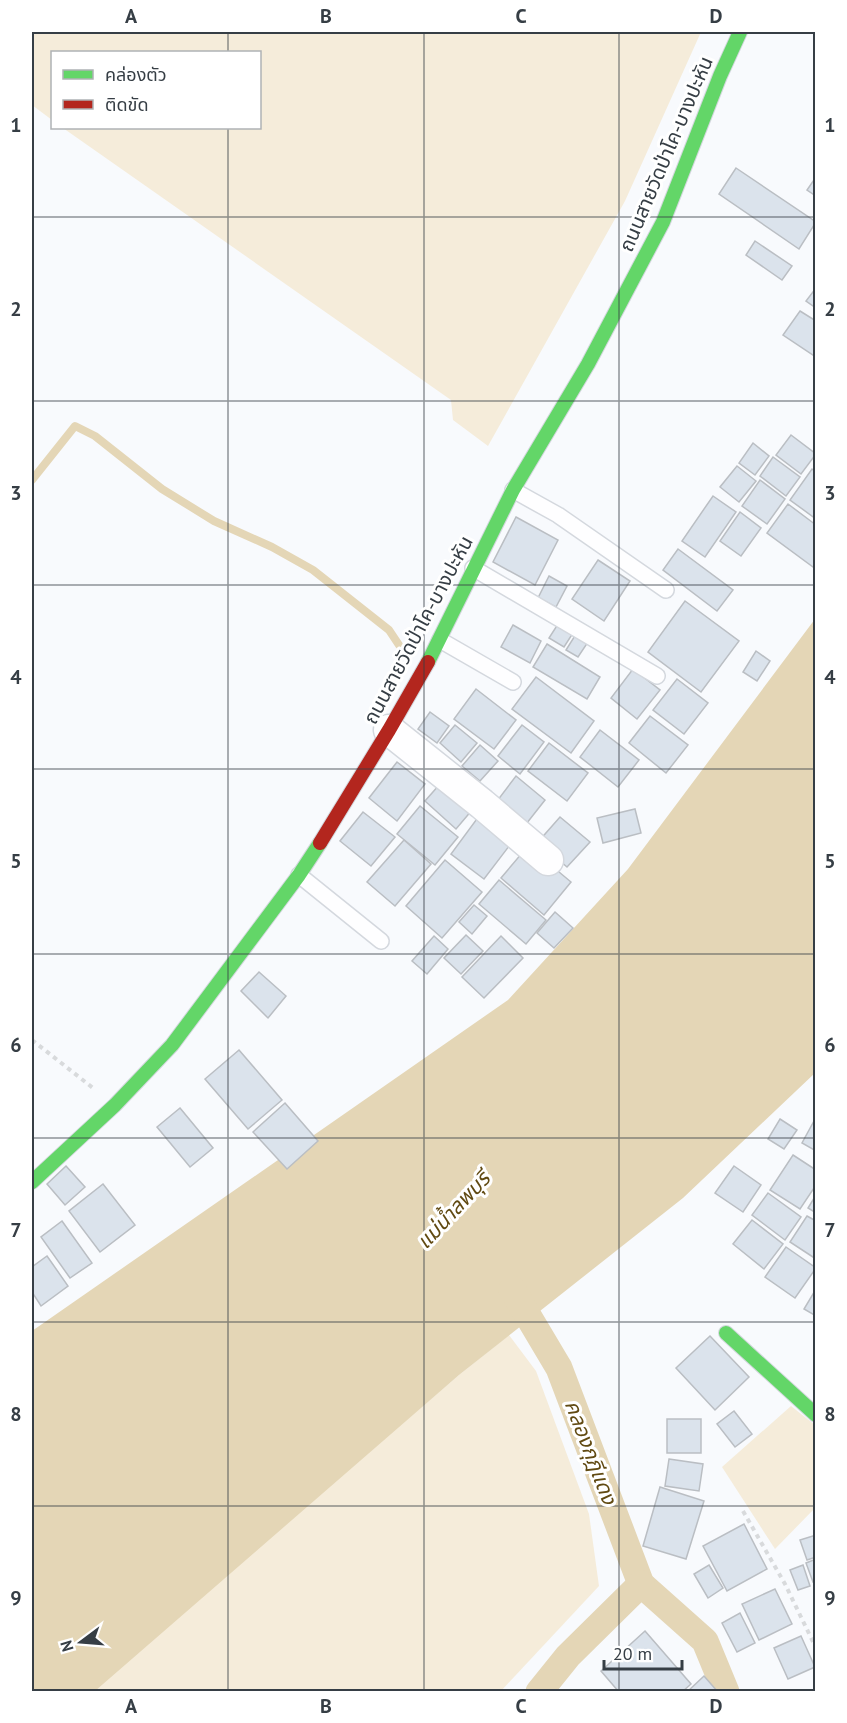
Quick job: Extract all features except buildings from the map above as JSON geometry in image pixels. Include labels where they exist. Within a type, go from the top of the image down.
[{"type":"street","name":"ถนนสายวัดป่าโค-บางปะหัน","points":[[32,1182],[115,1105],[172,1045],[299,874],[389,730],[440,639],[513,490],[588,364],[663,222],[720,76],[740,32]]},
{"type":"street","points":[[389,730],[483,804],[548,860]]},
{"type":"street","points":[[726,1334],[816,1415]]},
{"type":"lane","points":[[513,490],[558,515],[666,590]]},
{"type":"lane","points":[[473,568],[657,676]]},
{"type":"lane","points":[[440,639],[513,682]]},
{"type":"lane","points":[[299,874],[381,941]]},
{"type":"path","points":[[32,1040],[115,1105]]},
{"type":"path","points":[[743,1511],[785,1584],[816,1648]]},
{"type":"shaded area","points":[[32,32],[701,32],[625,201],[488,446],[453,420],[451,400],[64,129],[261,129],[261,51],[51,51],[51,119],[32,105]]},
{"type":"shaded area","points":[[509,1335],[536,1371],[589,1514],[599,1586],[501,1691],[87,1692],[459,1375]]},
{"type":"shaded area","points":[[791,1406],[815,1425],[815,1508],[775,1549],[722,1467]]},
{"type":"water","name":"แม่น้ำลพบุรี","points":[[815,619],[815,1073],[683,1198],[459,1375],[95,1691],[32,1691],[32,1331],[508,1000],[628,869]]},
{"type":"waterway","points":[[32,480],[75,426],[95,436],[162,489],[214,521],[272,547],[313,570],[389,630],[399,645]]},
{"type":"waterway","name":"คลองกุฎีแดง","points":[[512,1289],[559,1368],[641,1584],[705,1641],[726,1692]]},
{"type":"waterway","points":[[539,1692],[568,1656],[641,1584]]},
{"type":"traffic: fast","points":[[428,662],[513,490],[588,364],[663,222],[720,76],[740,32]]},
{"type":"traffic: fast","points":[[32,1182],[115,1105],[172,1045],[299,875],[320,843]]},
{"type":"traffic: fast","points":[[726,1333],[816,1415]]},
{"type":"traffic: jam","points":[[320,843],[428,662]]}]
